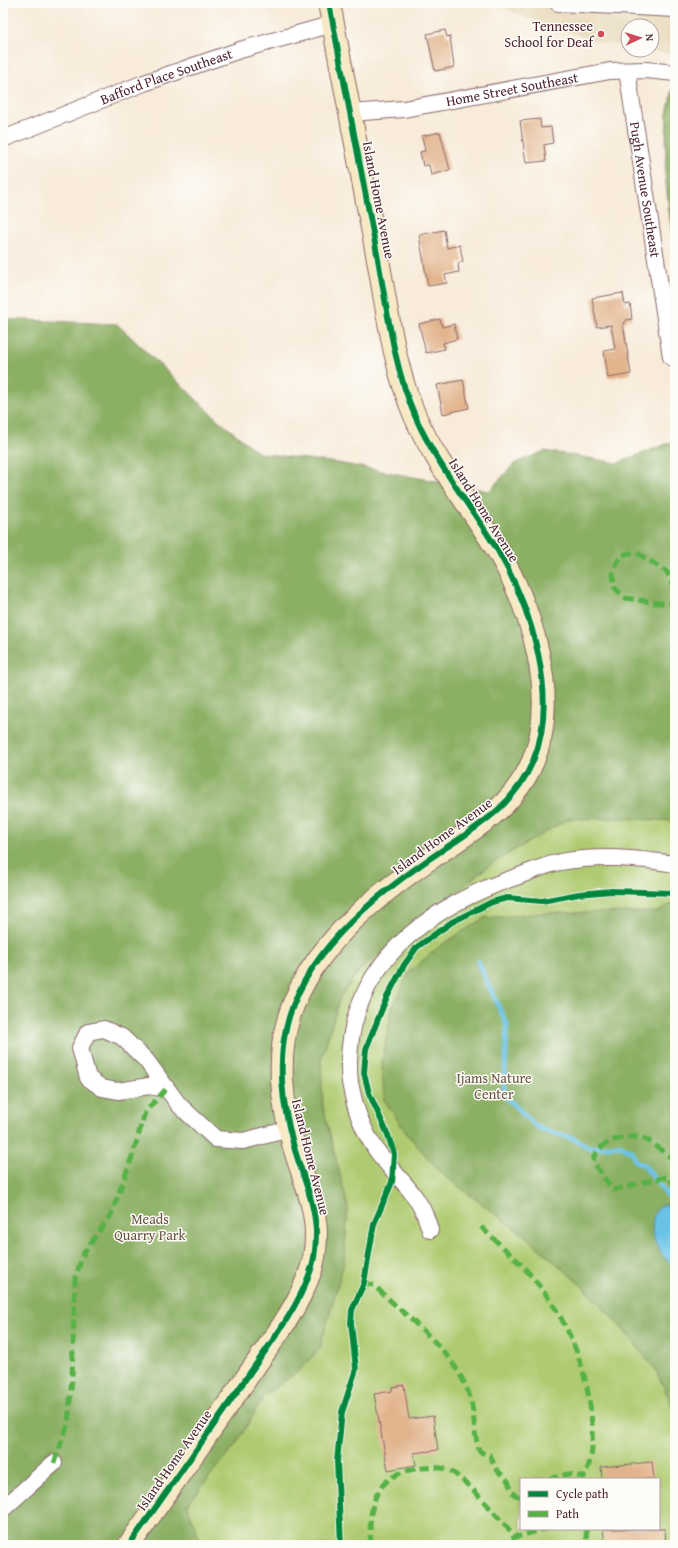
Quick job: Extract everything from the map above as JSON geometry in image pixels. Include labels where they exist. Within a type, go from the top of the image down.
[{"type":"street","name":"Island Home Avenue","points":[[129,1545],[283,1324],[311,1272],[316,1246],[315,1219],[290,1129],[282,1088],[283,1047],[289,1018],[307,978],[333,943],[370,906],[416,869],[477,828],[508,801],[523,783],[536,754],[544,716],[544,688],[540,666],[532,634],[515,587],[500,554],[429,443],[415,416],[407,394],[396,354],[329,3]]},
{"type":"street","points":[[558,3],[675,9]]},
{"type":"street","name":"Bafford Place Southeast","points":[[3,139],[174,73],[240,50],[333,24]]},
{"type":"street","name":"Home Street Southeast","points":[[350,113],[404,109],[610,71],[646,70],[675,73]]},
{"type":"street","name":"Pugh Avenue Southeast","points":[[627,71],[671,357]]},
{"type":"street","points":[[430,1230],[424,1211],[410,1187],[378,1153],[367,1135],[358,1112],[350,1080],[350,1045],[356,1015],[379,968],[402,941],[435,916],[500,882],[558,863],[600,857],[641,859],[675,864]]},
{"type":"street","points":[[166,1089],[149,1086],[118,1091],[102,1088],[88,1078],[80,1048],[88,1032],[104,1029],[122,1037],[146,1060],[166,1089],[183,1109],[216,1139],[243,1141],[290,1129]]},
{"type":"street","points":[[3,1509],[54,1463]]},
{"type":"shaded area","name":"Tennessee School for Deaf","points":[[492,3],[675,3],[675,55],[660,53],[660,18],[620,18],[620,46],[599,42],[531,20]]},
{"type":"green space","points":[[674,84],[675,264],[665,174],[667,114]]},
{"type":"green space","name":"Meads Quarry Park","points":[[3,319],[117,324],[218,420],[259,453],[338,463],[489,491],[515,463],[545,451],[618,463],[674,441],[675,435],[675,821],[619,818],[568,819],[491,864],[359,971],[340,997],[321,1061],[323,1107],[348,1207],[344,1263],[320,1348],[300,1370],[264,1396],[235,1446],[187,1505],[202,1545],[3,1545]]},
{"type":"green space","name":"Ijams Nature Center","points":[[675,644],[675,1545],[146,1545],[324,1162],[313,1016]]},
{"type":"green space","points":[[675,902],[675,1412],[656,1370],[621,1327],[580,1284],[525,1236],[443,1175],[407,1134],[384,1100],[382,1062],[392,1008],[410,971],[444,943],[484,918],[544,913],[657,912]]},
{"type":"water","points":[[662,1205],[675,1206],[675,1265],[662,1255],[657,1247],[652,1228],[656,1211]]},
{"type":"building","points":[[445,30],[447,37],[450,36],[454,67],[435,71],[427,34]]},
{"type":"building","points":[[540,119],[541,128],[551,127],[553,143],[544,145],[546,161],[526,163],[520,121]]},
{"type":"building","points":[[440,132],[450,170],[431,175],[429,165],[423,166],[420,152],[425,151],[422,136]]},
{"type":"building","points":[[444,230],[447,248],[460,245],[463,262],[458,263],[459,272],[445,275],[447,283],[428,286],[419,235]]},
{"type":"building","points":[[623,293],[625,305],[630,304],[632,319],[626,320],[626,322],[623,323],[631,374],[608,378],[604,351],[615,349],[611,325],[597,327],[592,298]]},
{"type":"building","points":[[440,319],[442,327],[454,324],[457,339],[443,343],[445,349],[426,353],[419,324]]},
{"type":"building","points":[[463,380],[469,408],[443,414],[437,385]]},
{"type":"building","points":[[404,1385],[409,1419],[433,1416],[438,1450],[414,1453],[416,1465],[388,1470],[374,1394],[392,1391],[392,1387]]},
{"type":"building","points":[[652,1462],[654,1478],[602,1478],[601,1467]]},
{"type":"building","points":[[665,1529],[666,1545],[605,1545],[603,1530]]},
{"type":"waterway","points":[[478,962],[507,1025],[504,1095],[531,1122],[548,1132],[573,1138],[590,1148],[619,1145],[631,1151],[636,1162],[644,1165],[672,1202],[675,1217]]},
{"type":"marked path","points":[[675,590],[667,572],[636,552],[621,555],[613,572],[614,587],[625,598],[658,603],[675,603]]},
{"type":"marked path","points":[[54,1463],[68,1424],[72,1378],[75,1279],[83,1254],[111,1215],[133,1154],[145,1112],[166,1089]]},
{"type":"marked path","points":[[675,1161],[657,1146],[645,1139],[630,1137],[613,1140],[606,1144],[599,1149],[593,1162],[613,1190],[666,1177],[669,1177],[675,1187]]},
{"type":"marked path","points":[[481,1227],[531,1275],[549,1298],[576,1350],[587,1387],[592,1426],[591,1456],[583,1478]]},
{"type":"marked path","points":[[364,1283],[374,1285],[426,1333],[449,1359],[459,1373],[470,1397],[476,1437],[480,1452],[490,1455],[496,1469],[508,1481],[512,1492],[520,1497]]},
{"type":"marked path","points":[[371,1545],[370,1530],[373,1504],[385,1483],[394,1476],[406,1471],[426,1468],[445,1469],[460,1478],[477,1494],[516,1537]]},
{"type":"marked path","points":[[552,1478],[568,1474],[584,1477]]},
{"type":"marked path","points":[[498,1545],[516,1537],[541,1530]]},
{"type":"marked path","points":[[586,1530],[587,1545]]},
{"type":"cycle path","points":[[129,1545],[289,1316],[311,1270],[315,1248],[315,1221],[311,1199],[294,1147],[286,1115],[282,1082],[285,1033],[289,1017],[299,991],[314,966],[331,943],[372,902],[418,867],[482,823],[506,802],[516,790],[533,761],[541,736],[544,709],[538,653],[531,626],[521,599],[510,574],[488,534],[443,468],[423,434],[407,397],[401,377],[329,3]]},
{"type":"cycle path","points":[[341,1545],[337,1461],[342,1412],[356,1369],[351,1323],[352,1310],[364,1283],[374,1224],[392,1182],[394,1154],[388,1135],[369,1093],[364,1073],[366,1049],[386,999],[404,965],[417,947],[452,922],[492,902],[507,898],[542,901],[579,894],[611,891],[675,893]]},
{"type":"place","name":"Tennessee School for Deaf","points":[[601,34]]}]
